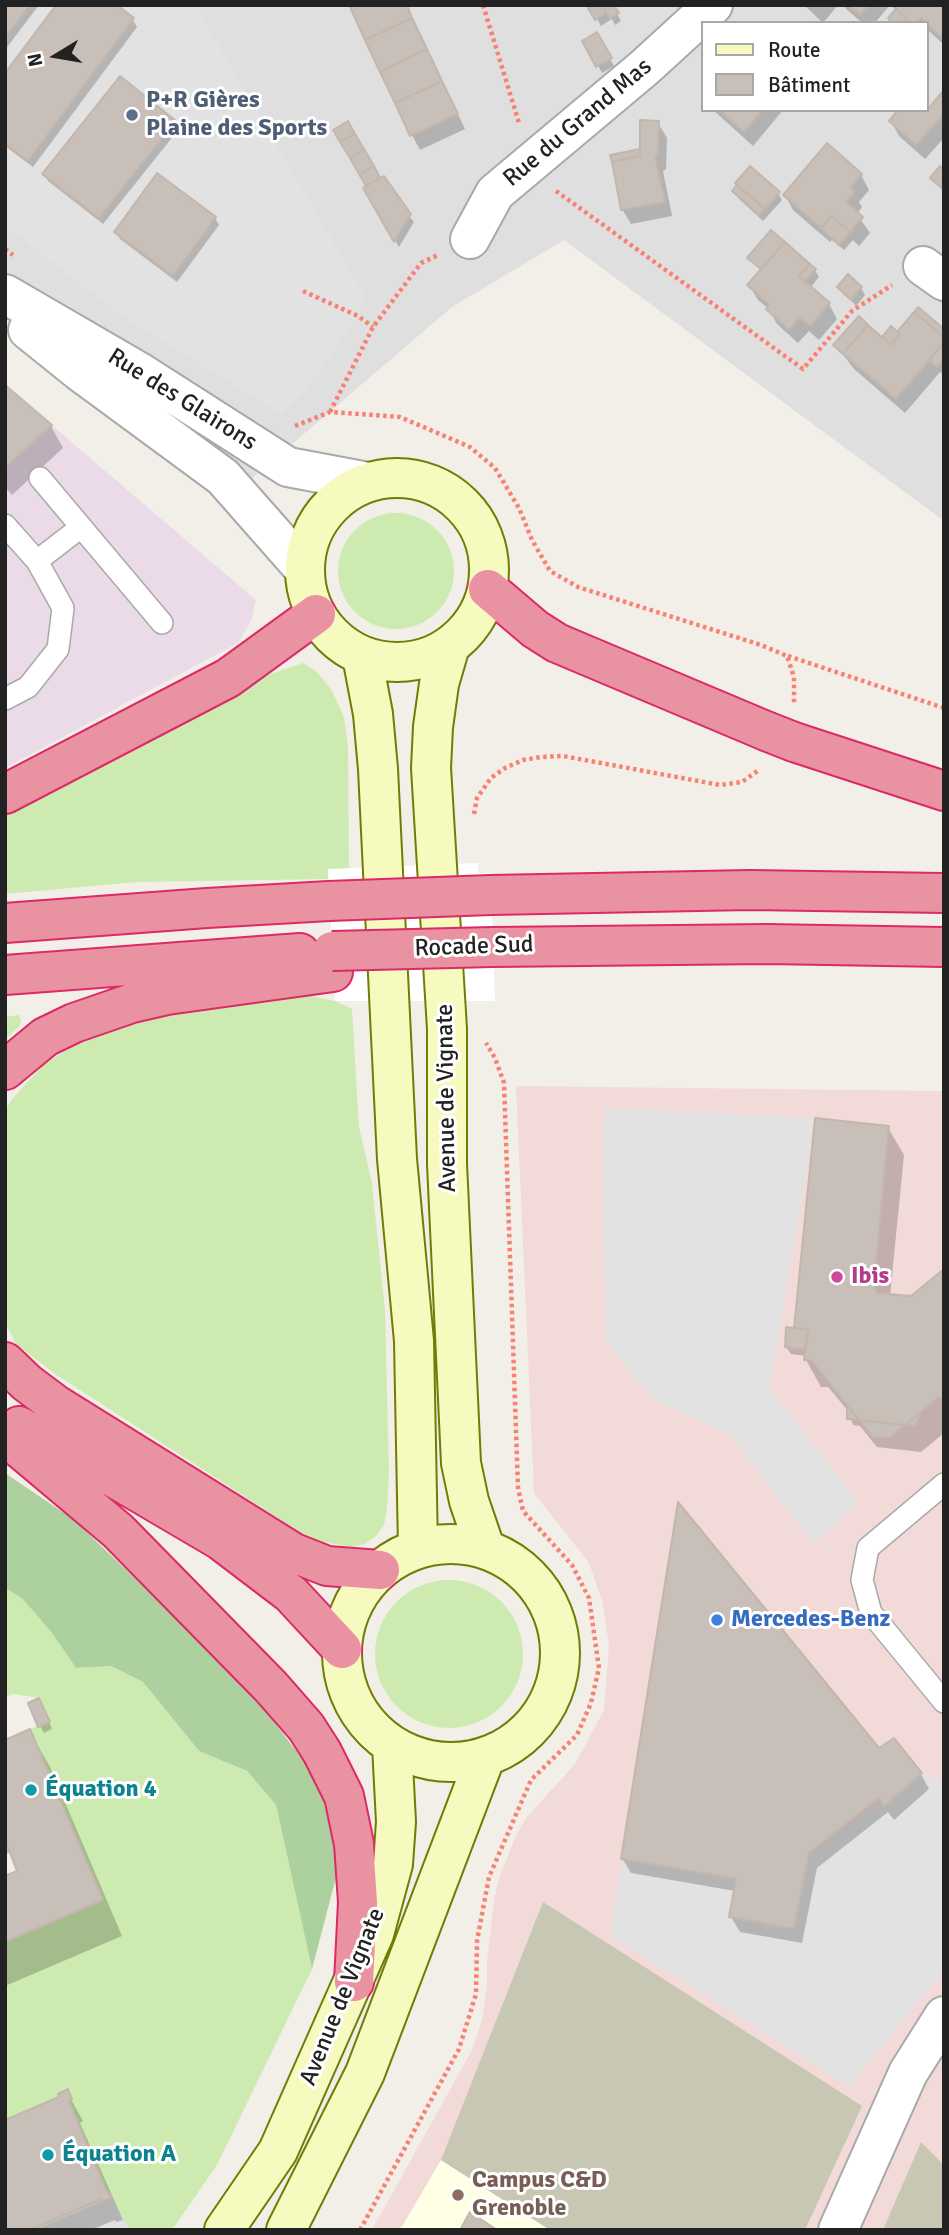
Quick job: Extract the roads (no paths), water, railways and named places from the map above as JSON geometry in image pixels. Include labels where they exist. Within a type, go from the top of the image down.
[{"type":"highway","points":[[488,589],[526,623],[557,643],[780,737],[944,791]]},
{"type":"highway","points":[[5,794],[228,678],[316,614]]},
{"type":"highway","name":"Rocade Sud","points":[[5,923],[207,908],[491,895],[737,890],[944,893]]},
{"type":"highway","name":"Rocade Sud","points":[[5,975],[332,962],[542,945],[767,944],[944,947]]},
{"type":"highway","points":[[5,1070],[45,1037],[74,1023],[132,1003],[332,962]]},
{"type":"highway","points":[[5,1362],[55,1404],[294,1553],[327,1566],[380,1570]]},
{"type":"highway","points":[[5,1419],[94,1466],[220,1541],[291,1594],[342,1648]]},
{"type":"highway","points":[[5,1436],[118,1531],[271,1687],[306,1727],[322,1752],[344,1796],[354,1844],[358,1902],[354,1982]]},
{"type":"street","name":"Rue du Grand Mas","points":[[470,239],[495,193],[713,5]]},
{"type":"street","name":"Rue des Glairons","points":[[5,294],[141,373],[288,467],[368,482]]},
{"type":"street","name":"Rue des Glairons","points":[[5,310],[79,371],[223,477],[304,569]]},
{"type":"street","points":[[391,478],[415,480],[438,487],[458,501],[474,519],[485,541],[489,565],[488,589],[481,608],[470,626],[450,646],[435,655],[411,662],[386,663],[362,656],[335,639],[316,614],[307,592],[304,569],[316,525],[330,507],[347,492],[368,482],[391,478]]},
{"type":"street","name":"Avenue de Vignate","points":[[450,646],[439,684],[433,727],[432,768],[447,1029],[447,1164],[461,1463],[469,1501],[485,1548]]},
{"type":"street","name":"Avenue de Vignate","points":[[362,656],[373,714],[378,769],[397,1159],[414,1341],[418,1549]]},
{"type":"street","points":[[451,1543],[485,1548],[515,1564],[540,1588],[555,1619],[561,1653],[556,1687],[540,1718],[516,1742],[485,1758],[453,1763],[422,1758],[392,1745],[360,1713],[350,1693],[344,1671],[342,1648],[346,1626],[353,1605],[365,1586],[380,1570],[398,1557],[418,1549],[451,1543]]},
{"type":"street","name":"Avenue de Vignate","points":[[224,2230],[278,2151],[374,1934],[393,1864],[396,1822],[392,1745]]},
{"type":"street","name":"Avenue de Vignate","points":[[286,2230],[365,2073],[485,1758]]},
{"type":"street","points":[[838,2230],[908,2073],[944,2017]]},
{"type":"lane","points":[[40,478],[162,624]]},
{"type":"lane","points":[[5,525],[37,561],[63,607],[58,649],[28,687],[5,699]]},
{"type":"lane","points":[[37,561],[81,527]]},
{"type":"lane","points":[[944,1484],[868,1548],[862,1580],[871,1613],[944,1702]]},
{"type":"place","name":"P+R Gières Plaine des Sports","points":[[132,115]]},
{"type":"place","name":"Ibis","points":[[837,1277]]},
{"type":"place","name":"Mercedes-Benz","points":[[717,1620]]},
{"type":"place","name":"Équation 4","points":[[31,1790]]},
{"type":"place","name":"Équation A","points":[[48,2155]]},
{"type":"place","name":"Campus C&D Grenoble","points":[[458,2195]]}]
